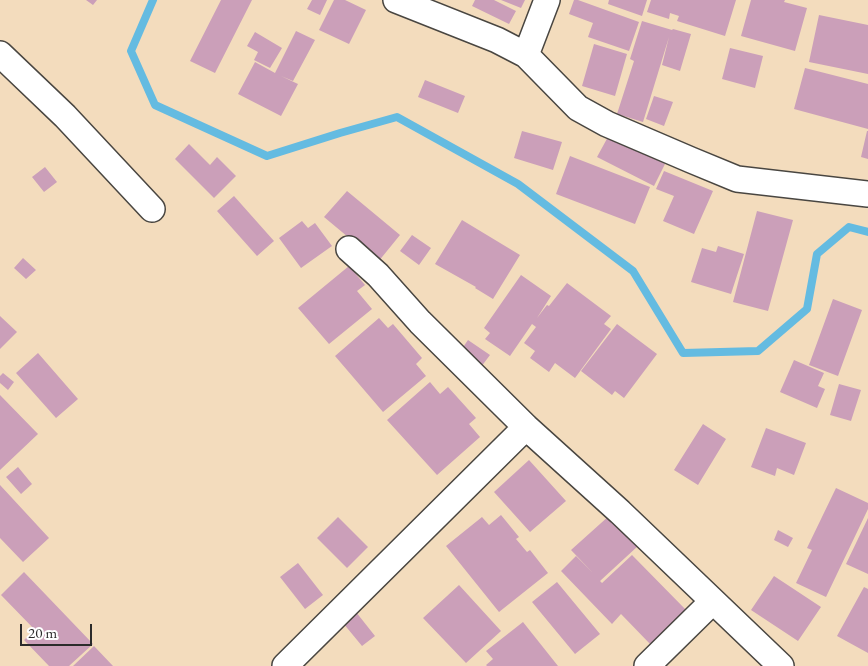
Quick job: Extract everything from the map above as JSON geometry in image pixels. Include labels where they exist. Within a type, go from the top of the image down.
[{"type":"street","points":[[396,0],[496,40],[526,55],[578,108],[607,124],[700,164],[737,178],[868,194]]},
{"type":"street","points":[[526,55],[547,0]]},
{"type":"street","points":[[0,54],[65,116],[152,209]]},
{"type":"street","points":[[349,249],[378,275],[420,322],[526,427],[620,512],[781,666]]},
{"type":"street","points":[[285,666],[526,427]]},
{"type":"street","points":[[647,666],[712,602]]},
{"type":"building","points":[[86,0],[97,0],[93,5]]},
{"type":"building","points":[[221,0],[252,0],[215,73],[190,61]]},
{"type":"building","points":[[312,0],[327,0],[320,15],[307,9]]},
{"type":"building","points":[[334,0],[345,0],[366,10],[349,44],[319,30]]},
{"type":"building","points":[[475,0],[494,0],[516,11],[509,24],[472,6]]},
{"type":"building","points":[[501,0],[525,0],[521,8]]},
{"type":"building","points":[[574,0],[639,22],[629,51],[588,37],[593,23],[569,14]]},
{"type":"building","points":[[609,0],[647,0],[642,16],[608,4]]},
{"type":"building","points":[[651,0],[736,0],[725,36],[677,21],[679,16],[670,13],[669,19],[647,12]]},
{"type":"building","points":[[751,0],[785,0],[784,2],[807,8],[795,51],[741,36]]},
{"type":"building","points":[[819,15],[868,25],[868,74],[809,62]]},
{"type":"building","points":[[642,21],[691,34],[680,71],[662,65],[669,37],[643,122],[617,114],[634,61],[630,59]]},
{"type":"building","points":[[296,31],[315,40],[293,81],[281,76],[298,84],[281,116],[238,94],[255,62],[275,73]]},
{"type":"building","points":[[255,32],[282,48],[270,68],[254,60],[258,52],[247,46]]},
{"type":"building","points":[[594,44],[627,54],[615,96],[582,86]]},
{"type":"building","points":[[730,48],[763,56],[755,88],[722,79]]},
{"type":"building","points":[[805,68],[868,84],[868,129],[794,109]]},
{"type":"building","points":[[425,80],[465,96],[458,113],[418,97]]},
{"type":"building","points":[[654,96],[673,102],[664,126],[646,119]]},
{"type":"building","points":[[522,131],[562,142],[553,170],[514,158]]},
{"type":"building","points":[[868,131],[868,159],[861,157]]},
{"type":"building","points":[[609,135],[665,164],[654,186],[597,157]]},
{"type":"building","points":[[189,144],[210,165],[217,157],[236,176],[214,198],[175,159]]},
{"type":"building","points":[[570,156],[650,187],[635,224],[556,194]]},
{"type":"building","points":[[45,167],[57,182],[44,192],[32,177]]},
{"type":"building","points":[[664,171],[713,191],[694,234],[663,221],[674,196],[656,189]]},
{"type":"building","points":[[347,191],[400,235],[378,262],[324,217]]},
{"type":"building","points":[[234,196],[274,241],[257,256],[217,211]]},
{"type":"building","points":[[757,211],[793,220],[768,311],[733,302]]},
{"type":"building","points":[[462,220],[520,255],[493,299],[435,264]]},
{"type":"building","points":[[302,221],[308,228],[315,223],[332,246],[301,268],[279,238]]},
{"type":"building","points":[[412,235],[431,248],[419,265],[400,251]]},
{"type":"building","points":[[718,246],[744,254],[731,294],[691,282],[702,248],[716,252]]},
{"type":"building","points":[[23,258],[36,270],[26,279],[14,268]]},
{"type":"building","points":[[349,266],[365,285],[357,291],[372,309],[329,344],[298,308]]},
{"type":"building","points":[[521,275],[551,296],[537,318],[567,283],[611,316],[604,324],[611,329],[575,378],[555,363],[549,372],[530,358],[535,351],[524,343],[536,327],[532,324],[510,356],[485,339],[490,333],[484,328]]},
{"type":"building","points":[[833,299],[862,310],[838,376],[809,365]]},
{"type":"building","points":[[0,316],[17,332],[0,349]]},
{"type":"building","points":[[379,318],[388,328],[393,324],[422,358],[416,364],[426,376],[383,412],[335,356]]},
{"type":"building","points":[[617,324],[657,354],[624,398],[615,391],[612,395],[581,371]]},
{"type":"building","points":[[468,340],[490,355],[478,371],[457,356]]},
{"type":"building","points":[[38,353],[78,399],[56,418],[16,373]]},
{"type":"building","points":[[794,360],[824,373],[818,386],[825,389],[817,408],[780,392]]},
{"type":"building","points":[[3,373],[14,382],[8,390],[0,383],[0,376]]},
{"type":"building","points":[[430,382],[440,394],[448,387],[476,418],[469,424],[480,437],[437,475],[387,420]]},
{"type":"building","points":[[839,384],[861,390],[851,421],[830,415]]},
{"type":"building","points":[[0,395],[38,434],[0,470]]},
{"type":"building","points":[[703,424],[726,439],[698,485],[674,470]]},
{"type":"building","points":[[766,428],[806,443],[794,475],[777,468],[775,476],[751,467]]},
{"type":"building","points":[[529,460],[566,501],[530,532],[494,492]]},
{"type":"building","points":[[18,467],[32,484],[21,494],[6,477]]},
{"type":"building","points":[[0,485],[49,538],[23,562],[0,538]]},
{"type":"building","points":[[836,488],[868,503],[868,509],[826,597],[796,583],[812,550],[807,548]]},
{"type":"building","points":[[501,515],[519,537],[516,539],[527,552],[530,550],[548,573],[499,612],[446,546],[482,517],[489,525]]},
{"type":"building","points":[[610,515],[638,546],[600,581],[602,583],[632,555],[688,612],[652,646],[621,614],[612,624],[561,571],[576,556],[593,573],[571,550]]},
{"type":"building","points":[[338,517],[368,547],[347,568],[317,538]]},
{"type":"building","points":[[868,518],[868,574],[846,564]]},
{"type":"building","points":[[778,530],[793,538],[788,547],[774,540]]},
{"type":"building","points":[[298,563],[323,595],[305,609],[280,577]]},
{"type":"building","points":[[24,572],[93,644],[69,666],[49,666],[24,640],[35,630],[1,595]]},
{"type":"building","points":[[774,576],[821,607],[798,641],[751,610]]},
{"type":"building","points":[[557,582],[600,634],[575,654],[532,602]]},
{"type":"building","points":[[459,585],[501,631],[466,663],[423,618]]},
{"type":"building","points":[[864,587],[868,589],[868,653],[837,636]]},
{"type":"building","points":[[356,612],[375,636],[362,646],[343,623]]},
{"type":"building","points":[[523,622],[558,666],[487,666],[493,659],[486,651]]},
{"type":"building","points":[[94,646],[113,666],[73,666]]},
{"type":"waterway","points":[[153,0],[131,51],[155,105],[267,156],[397,117],[518,184],[633,271],[683,353],[758,351],[807,309],[817,254],[849,227],[868,232]]}]
